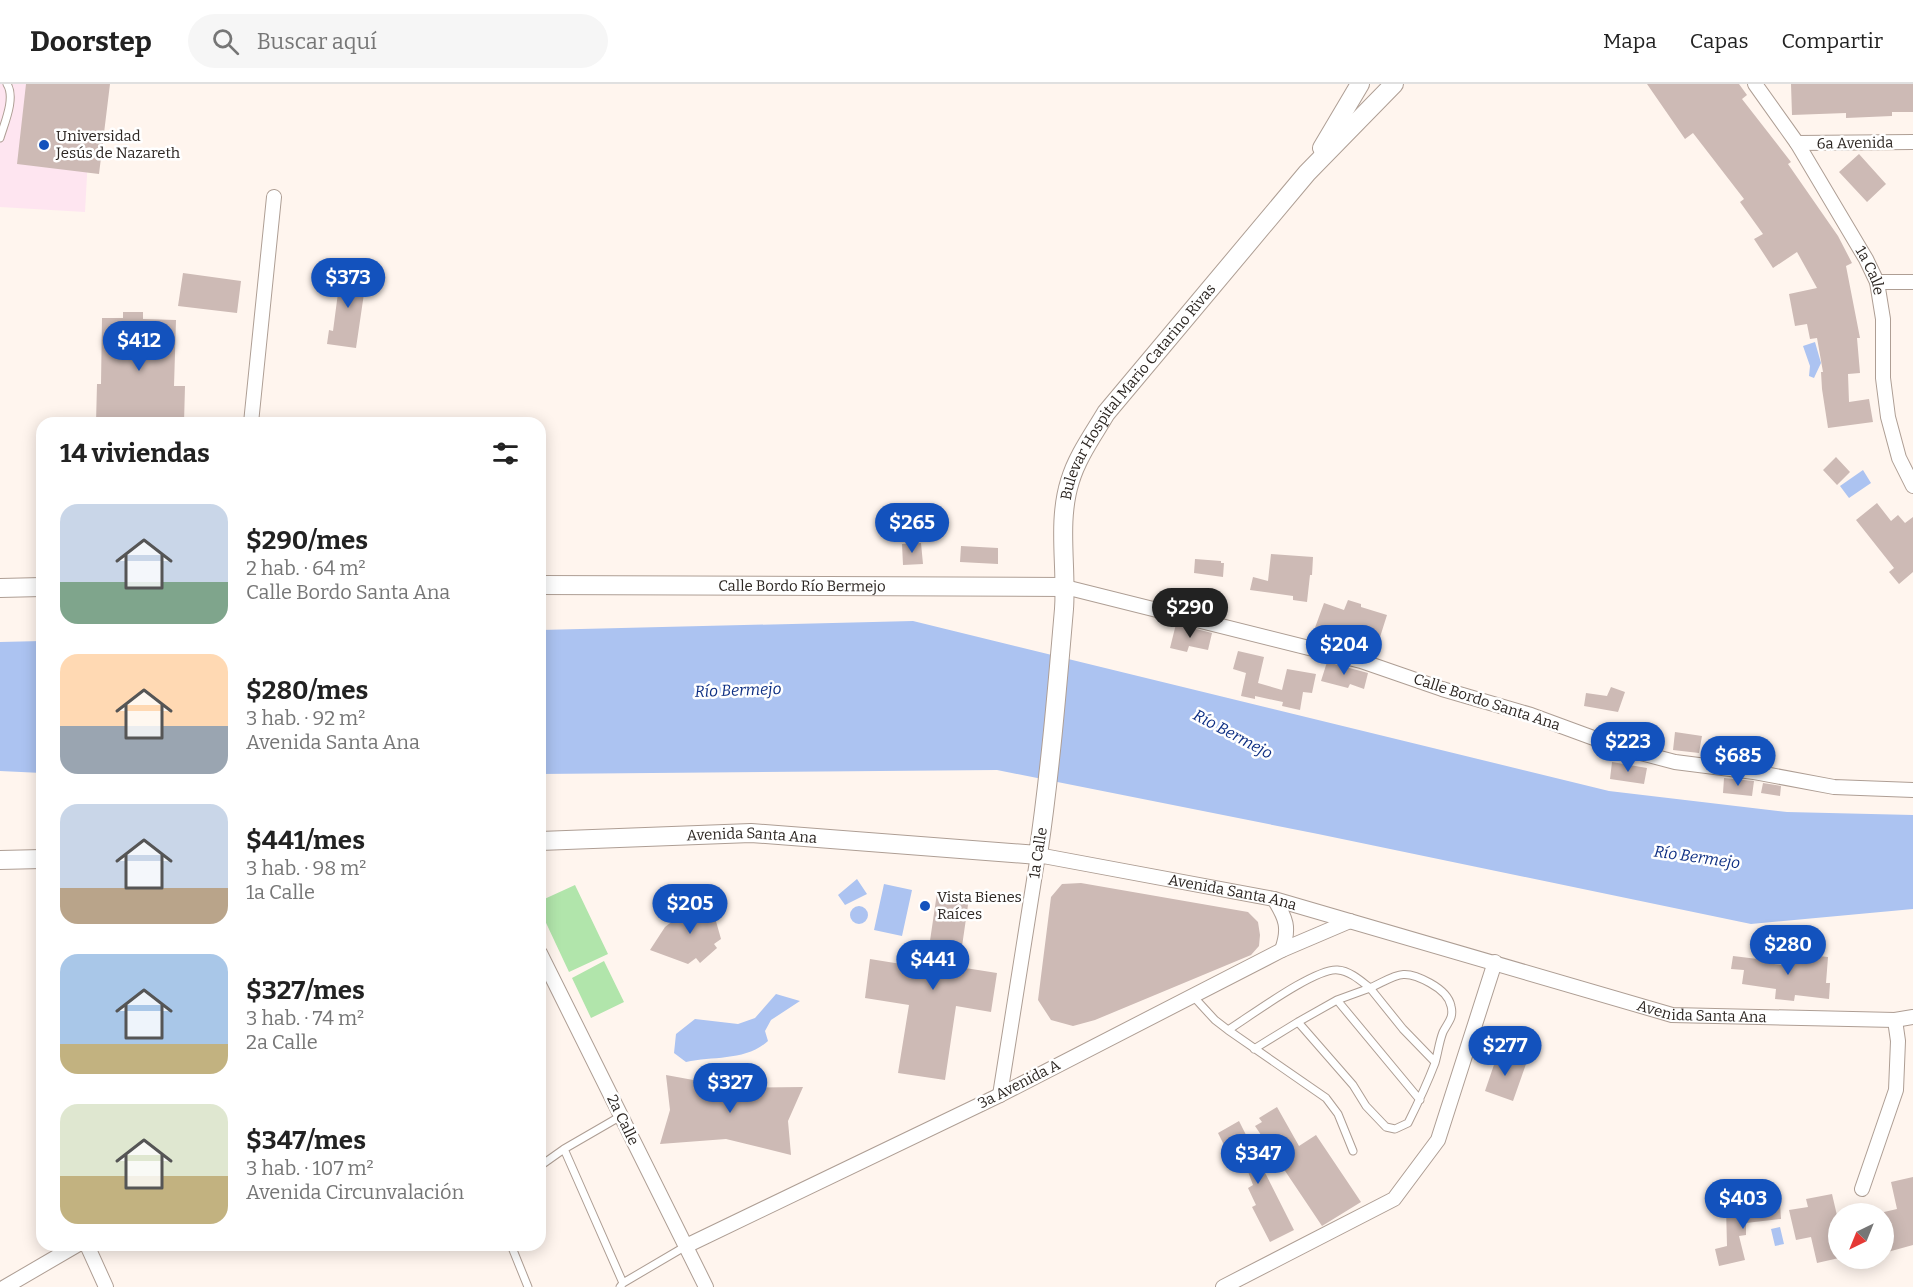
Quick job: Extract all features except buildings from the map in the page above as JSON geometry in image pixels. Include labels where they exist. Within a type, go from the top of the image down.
[{"type":"main road","name":"Bulevar Hospital Mario Catarino Rivas","points":[[1307,172],[1360,84]]},
{"type":"main road","name":"Bulevar Hospital Mario Catarino Rivas","points":[[1060,646],[1065,586],[1063,523],[1070,482],[1083,450],[1106,413],[1307,172],[1394,84]]},
{"type":"main road","name":"Calle Bordo Río Bermejo","points":[[546,585],[1065,586]]},
{"type":"main road","points":[[0,588],[36,587]]},
{"type":"main road","name":"1a Calle","points":[[1038,855],[1046,800],[1060,646]]},
{"type":"main road","name":"Avenida Santa Ana","points":[[546,842],[751,833],[1038,855]]},
{"type":"main road","points":[[0,860],[36,859]]},
{"type":"street","name":"1a Calle","points":[[1755,84],[1797,143],[1866,259],[1877,282],[1883,319],[1883,378],[1888,417],[1899,458],[1913,486]]},
{"type":"street","name":"6a Avenida","points":[[1797,143],[1913,142]]},
{"type":"street","points":[[252,417],[274,197]]},
{"type":"street","points":[[1877,282],[1913,282]]},
{"type":"street","name":"Calle Bordo Santa Ana","points":[[1065,586],[1361,661],[1442,689],[1531,715],[1618,747],[1675,762],[1755,772],[1834,787],[1913,790]]},
{"type":"street","name":"1a Calle","points":[[1000,1095],[1038,855]]},
{"type":"street","name":"Avenida Santa Ana","points":[[1038,855],[1274,899],[1672,1015],[1895,1020],[1913,1017]]},
{"type":"street","points":[[1274,899],[1285,915],[1287,936],[1282,950]]},
{"type":"street","name":"3a Avenida A","points":[[686,1246],[1000,1095],[1282,950],[1350,921]]},
{"type":"street","points":[[1223,1287],[1394,1199],[1438,1140],[1495,962]]},
{"type":"street","name":"2a Calle","points":[[546,965],[706,1287]]},
{"type":"street","points":[[1862,1189],[1896,1090],[1898,1041],[1895,1020]]},
{"type":"street","points":[[5,1287],[67,1251]]},
{"type":"street","points":[[90,1251],[106,1287]]},
{"type":"lane","points":[[0,138],[10,99],[10,88],[7,84]]},
{"type":"lane","points":[[1228,1030],[1272,1000],[1322,973],[1337,969],[1353,975],[1370,988],[1403,1029],[1435,1062]]},
{"type":"lane","points":[[1254,1049],[1298,1022],[1337,1000],[1370,988],[1394,975],[1407,973],[1429,982],[1442,991],[1451,1005],[1452,1019],[1443,1032],[1435,1062],[1420,1100],[1408,1123],[1395,1129],[1386,1127],[1366,1106],[1353,1085],[1298,1022]]},
{"type":"lane","points":[[1192,995],[1215,1020],[1228,1030],[1326,1098],[1338,1114],[1353,1151]]},
{"type":"lane","points":[[1337,1000],[1420,1100]]},
{"type":"lane","points":[[546,1162],[621,1116]]},
{"type":"lane","points":[[564,1149],[622,1285],[686,1246]]},
{"type":"lane","points":[[513,1251],[528,1287]]},
{"type":"shaded area","name":"Universidad Jesús de Nazareth","points":[[0,84],[92,84],[85,212],[0,207]]},
{"type":"green space","points":[[575,885],[608,954],[569,972],[546,923],[546,898]]},
{"type":"green space","points":[[604,961],[624,1002],[591,1018],[572,978]]},
{"type":"water","points":[[1815,342],[1821,363],[1814,378],[1809,376],[1810,366],[1803,346]]},
{"type":"water","points":[[1863,470],[1871,483],[1849,498],[1840,486]]},
{"type":"water","name":"Río Bermejo","points":[[913,621],[1609,791],[1787,812],[1913,815],[1913,909],[1751,924],[997,770],[546,774],[546,630]]},
{"type":"water","points":[[36,641],[36,773],[0,771],[0,642]]},
{"type":"water","points":[[857,879],[867,894],[845,905],[838,895]]},
{"type":"water","points":[[884,884],[912,890],[902,936],[874,930]]},
{"type":"water","points":[[855,906],[863,906],[868,911],[866,922],[855,924],[850,919],[850,911]]},
{"type":"water","points":[[776,994],[800,1001],[771,1020],[765,1031],[768,1041],[759,1047],[740,1055],[686,1062],[674,1053],[676,1034],[695,1019],[738,1024],[755,1018]]},
{"type":"water","points":[[1780,1227],[1784,1244],[1775,1246],[1771,1229]]},
{"type":"place","name":"Universidad Jesús de Nazareth","points":[[44,145]]},
{"type":"place","name":"Vista Bienes Raíces","points":[[925,906]]}]
